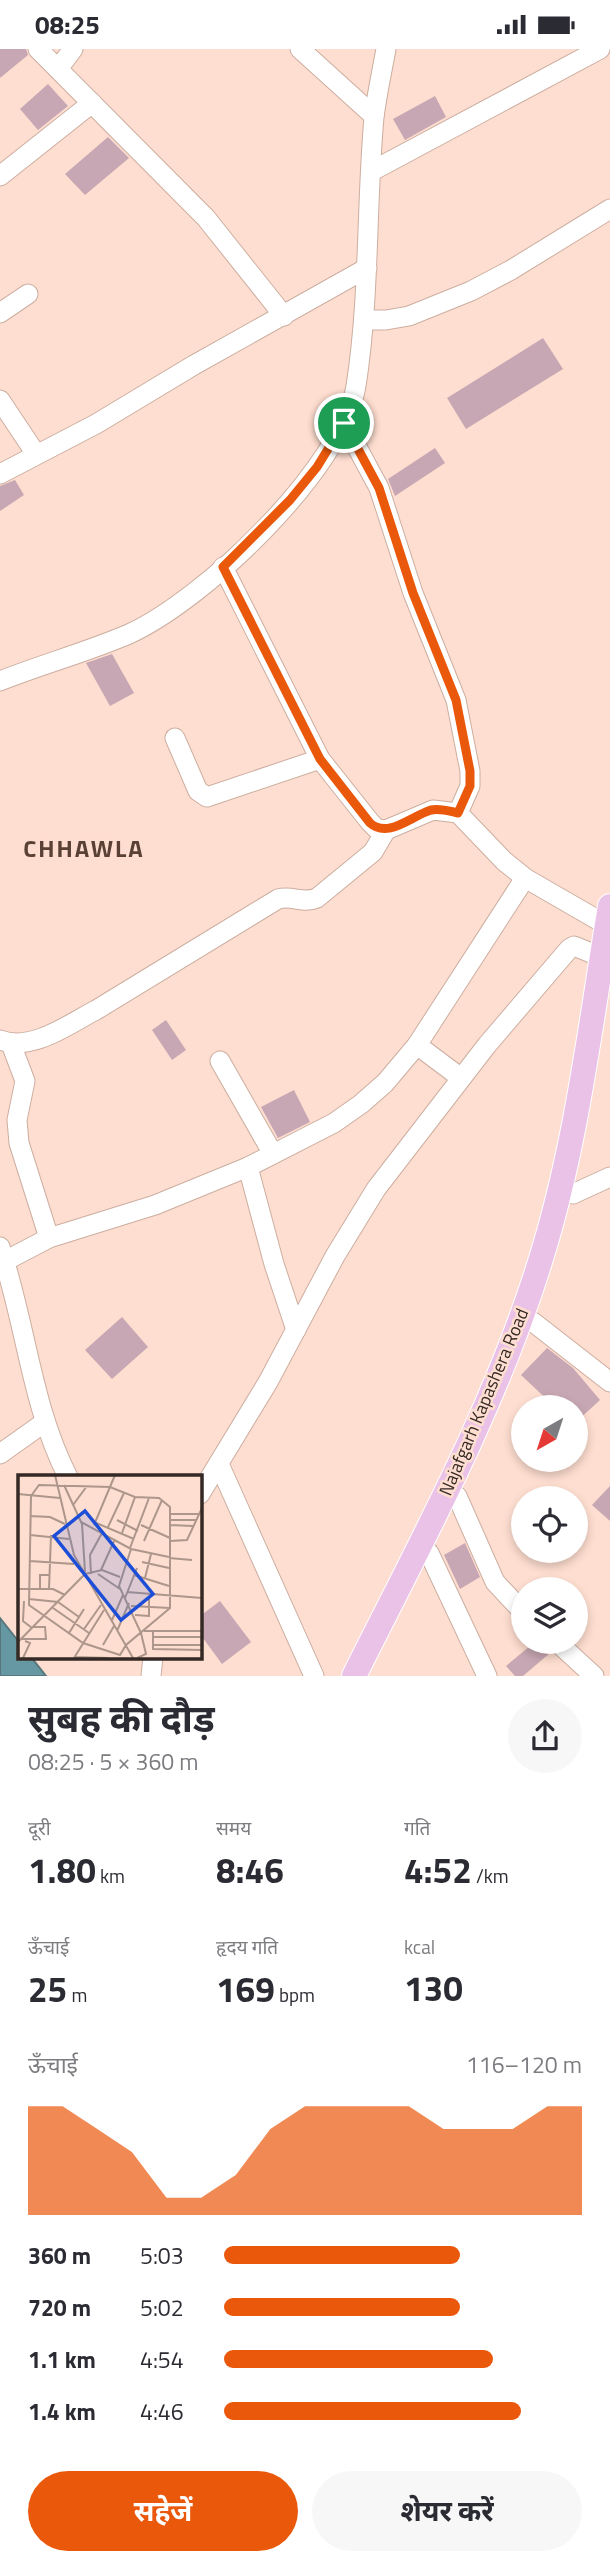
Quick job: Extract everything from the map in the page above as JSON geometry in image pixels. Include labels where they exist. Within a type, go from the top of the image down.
[{"type":"main road","name":"Najafgarh Kapashera Road","points":[[354,1676],[478,1425],[521,1321],[557,1203],[583,1075],[609,920]]},
{"type":"main road","points":[[367,1676],[457,1496],[511,1380],[554,1266],[573,1194],[610,996]]},
{"type":"street","points":[[38,49],[206,218],[284,316]]},
{"type":"street","points":[[58,69],[73,49]]},
{"type":"street","points":[[300,49],[374,116]]},
{"type":"street","points":[[0,681],[130,633],[161,617],[188,597],[223,567],[290,500],[317,467],[344,423],[355,389],[364,320],[374,116],[386,49]]},
{"type":"street","points":[[372,171],[600,49]]},
{"type":"street","points":[[0,176],[92,103]]},
{"type":"street","points":[[364,320],[409,317],[471,291],[610,209]]},
{"type":"street","points":[[0,474],[96,423],[368,268]]},
{"type":"street","points":[[0,313],[27,294]]},
{"type":"street","points":[[0,400],[36,454]]},
{"type":"street","points":[[344,423],[379,488],[413,593],[456,700],[470,771],[470,786],[458,813]]},
{"type":"street","points":[[223,567],[320,759],[370,823],[377,829],[386,829],[433,810],[458,813],[504,861],[526,878],[609,920]]},
{"type":"street","points":[[174,738],[198,791],[206,797],[320,759]]},
{"type":"street","points":[[49,1238],[19,1143],[16,1120],[25,1081],[6,1042],[37,1039],[96,1010],[278,899],[285,897],[310,901],[317,898],[373,852],[386,829]]},
{"type":"street","points":[[67,1475],[55,1451],[45,1422],[2,1254],[155,1205],[248,1167],[334,1123],[385,1083],[417,1045],[526,878]]},
{"type":"street","points":[[201,1492],[268,1382],[335,1256],[369,1201],[461,1078],[569,949],[580,947],[601,957]]},
{"type":"street","points":[[417,1045],[461,1078]]},
{"type":"street","points":[[220,1061],[273,1154]]},
{"type":"street","points":[[248,1167],[274,1264],[296,1330]]},
{"type":"street","points":[[573,1194],[610,1177]]},
{"type":"street","points":[[533,1322],[610,1383]]},
{"type":"street","points":[[0,1454],[45,1422]]},
{"type":"street","points":[[219,1464],[314,1676]]},
{"type":"street","points":[[457,1496],[495,1582],[511,1599]]},
{"type":"street","points":[[429,1553],[487,1676]]},
{"type":"street","points":[[570,1654],[594,1676]]},
{"type":"water","points":[[0,1618],[18,1641],[18,1659],[33,1659],[46,1676],[0,1676]]},
{"type":"building","points":[[0,49],[26,49],[28,55],[0,78]]},
{"type":"building","points":[[48,84],[68,106],[38,130],[20,109]]},
{"type":"building","points":[[435,96],[446,117],[405,140],[393,119]]},
{"type":"building","points":[[108,137],[129,158],[85,195],[65,174]]},
{"type":"building","points":[[543,338],[563,369],[466,429],[447,398]]},
{"type":"building","points":[[435,448],[445,463],[395,496],[388,479]]},
{"type":"building","points":[[15,480],[24,495],[0,511],[0,486]]},
{"type":"building","points":[[112,654],[134,693],[110,706],[86,663]]},
{"type":"building","points":[[166,1020],[186,1050],[172,1060],[152,1030]]},
{"type":"building","points":[[294,1090],[310,1122],[278,1138],[261,1107]]},
{"type":"building","points":[[122,1317],[148,1347],[112,1379],[85,1350]]},
{"type":"building","points":[[547,1348],[573,1368],[600,1400],[588,1411],[588,1395],[542,1395],[521,1375]]},
{"type":"building","points":[[610,1486],[610,1521],[592,1505]]},
{"type":"building","points":[[465,1543],[480,1577],[460,1589],[444,1555]]},
{"type":"building","points":[[220,1601],[251,1642],[222,1664],[201,1635],[201,1615]]},
{"type":"building","points":[[520,1654],[549,1654],[523,1676],[515,1676],[506,1666]]},
{"type":"district","name":"CHHAWLA","points":[[84,849]]},
{"type":"route","points":[[344,423],[379,488],[388,511],[413,593],[456,700],[470,771],[470,786],[458,813],[444,809],[433,810],[382,830],[370,823],[320,759],[223,567],[290,500],[317,467],[344,423]]}]
